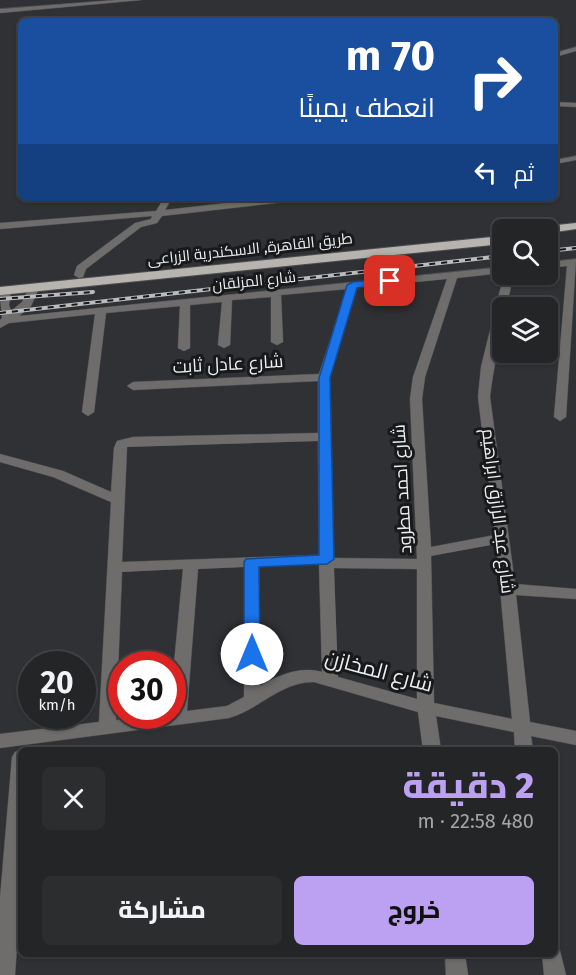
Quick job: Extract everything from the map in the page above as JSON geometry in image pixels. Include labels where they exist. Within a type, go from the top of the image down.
[{"type":"highway","points":[[558,228],[576,226]]},
{"type":"highway","points":[[558,234],[576,232]]},
{"type":"highway","name":"طريق القاهرة, الاسكندرية الزراعى","points":[[2,288],[79,275],[492,234]]},
{"type":"highway","name":"طريق القاهرة, الاسكندرية الزراعى","points":[[2,288],[34,288],[492,241]]},
{"type":"street","points":[[0,9],[102,0]]},
{"type":"street","points":[[34,5],[138,0]]},
{"type":"street","points":[[558,54],[576,49]]},
{"type":"street","points":[[558,104],[576,105]]},
{"type":"street","points":[[558,161],[576,158]]},
{"type":"street","points":[[79,275],[81,268],[138,225],[153,221],[166,201]]},
{"type":"street","points":[[0,226],[266,201]]},
{"type":"street","points":[[558,264],[574,262],[560,417]]},
{"type":"street","name":"شارع المزلقان","points":[[4,322],[492,271]]},
{"type":"street","name":"شارع احمد مطرود","points":[[432,747],[426,708],[424,559],[416,394],[419,377],[453,275]]},
{"type":"street","points":[[330,680],[324,378],[353,285]]},
{"type":"street","name":"شارع عبد الرازق ابراهيم","points":[[506,285],[487,367],[484,397],[508,589],[524,747]]},
{"type":"street","points":[[2,288],[4,322]]},
{"type":"street","points":[[4,322],[27,304],[34,288]]},
{"type":"street","points":[[276,293],[277,342]]},
{"type":"street","points":[[224,345],[227,298]]},
{"type":"street","points":[[184,348],[185,303]]},
{"type":"street","points":[[88,412],[101,312]]},
{"type":"street","name":"شارع عادل ثابت","points":[[133,386],[324,378]]},
{"type":"street","points":[[107,726],[117,501],[122,444],[133,441],[324,436]]},
{"type":"street","points":[[0,458],[58,474],[117,501]]},
{"type":"street","points":[[114,567],[424,559],[502,538]]},
{"type":"street","points":[[252,562],[252,701]]},
{"type":"street","points":[[184,651],[191,565]]},
{"type":"street","points":[[508,589],[576,594]]},
{"type":"street","name":"شارع المخازن","points":[[186,717],[229,712],[252,701],[278,682],[302,675],[330,680],[426,708],[576,738]]},
{"type":"street","name":"شارع المخازن","points":[[0,741],[22,744],[107,726]]},
{"type":"street","points":[[4,975],[18,795]]},
{"type":"street","points":[[455,957],[457,975]]},
{"type":"street","points":[[552,957],[555,975]]},
{"type":"railway","points":[[558,250],[576,248]]},
{"type":"railway","points":[[0,313],[492,257]]},
{"type":"railway","points":[[0,299],[93,292]]},
{"type":"route","points":[[252,654],[252,562],[327,559],[324,412],[324,378],[327,363],[344,319],[353,285],[390,281]]}]
